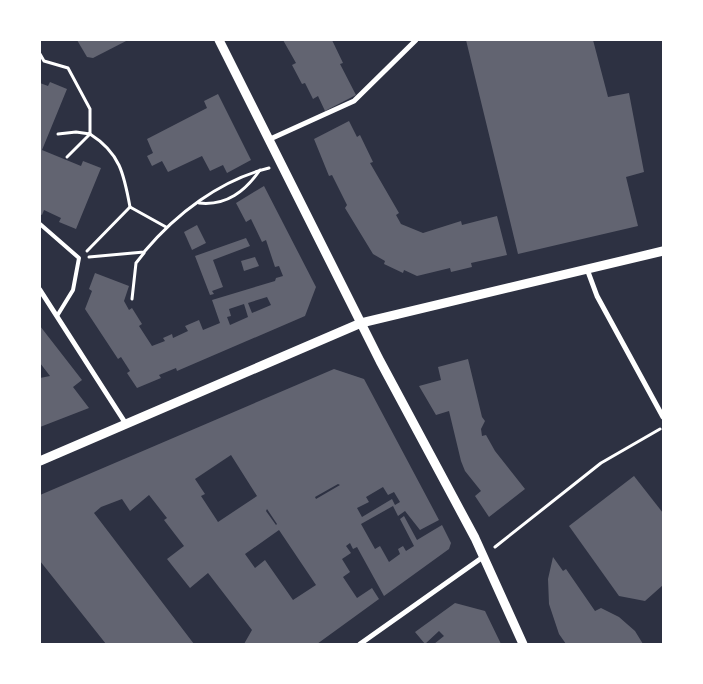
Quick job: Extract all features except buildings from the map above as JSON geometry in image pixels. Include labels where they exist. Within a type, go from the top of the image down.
[{"type":"street","points":[[219,40],[361,323],[483,556],[524,644]]},
{"type":"street","points":[[268,140],[354,101],[416,40]]},
{"type":"street","points":[[40,461],[361,323],[663,251]]},
{"type":"street","points":[[587,269],[597,296],[663,417]]},
{"type":"street","points":[[40,290],[126,424]]},
{"type":"street","points":[[360,644],[483,556]]},
{"type":"lane","points":[[40,224],[79,258],[73,290],[57,316]]},
{"type":"path","points":[[40,54],[44,61],[68,68],[90,109],[90,134],[67,157]]},
{"type":"path","points":[[58,134],[76,132],[90,134],[106,144],[123,170],[130,207]]},
{"type":"path","points":[[132,299],[136,263],[166,227],[199,203],[202,198],[240,177],[281,165]]},
{"type":"path","points":[[199,203],[222,202],[241,192],[260,170]]},
{"type":"path","points":[[130,207],[166,227]]},
{"type":"path","points":[[79,258],[107,233],[130,207]]},
{"type":"path","points":[[79,258],[144,252]]},
{"type":"path","points":[[483,556],[601,463],[663,428]]}]
